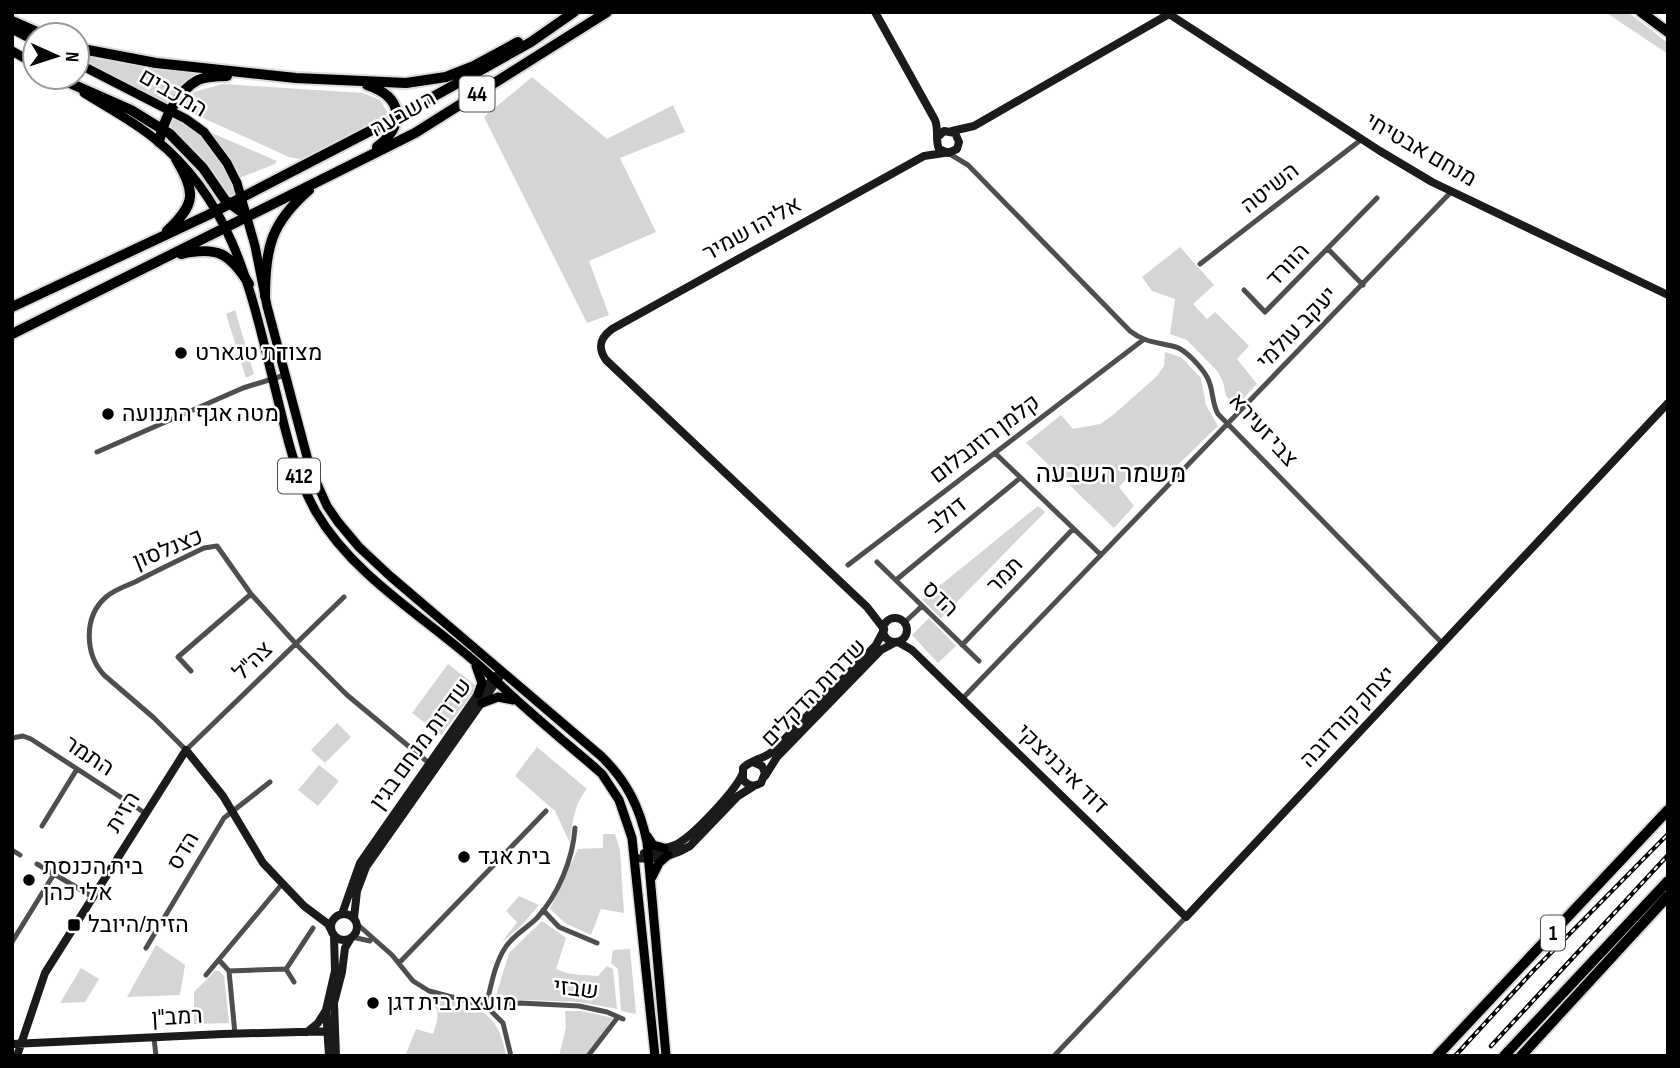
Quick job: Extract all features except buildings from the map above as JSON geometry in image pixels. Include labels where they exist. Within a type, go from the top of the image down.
[{"type":"highway","points":[[159,142],[172,111],[187,88],[201,79],[218,76],[418,83],[446,77],[474,66],[573,12]]},
{"type":"highway","name":"השבעה","points":[[217,211],[397,117],[521,48],[573,12]]},
{"type":"highway","name":"השבעה","points":[[247,216],[359,162],[446,114],[607,12]]},
{"type":"highway","points":[[1641,12],[1668,32]]},
{"type":"highway","points":[[91,51],[148,62],[296,78]]},
{"type":"highway","points":[[357,82],[384,93],[395,107],[397,117],[397,124],[388,138],[359,162]]},
{"type":"highway","points":[[87,91],[131,110],[163,129],[193,156],[229,204],[247,216]]},
{"type":"highway","points":[[161,237],[181,218],[191,201],[191,188],[176,159]]},
{"type":"highway","points":[[265,296],[266,256],[275,228],[295,202],[320,180]]},
{"type":"highway","name":"44","points":[[12,307],[217,211]]},
{"type":"highway","name":"44","points":[[12,334],[247,216]]},
{"type":"highway","points":[[165,258],[203,250],[220,253],[240,270],[248,284]]},
{"type":"highway","name":"1","points":[[1437,1056],[1668,810]]},
{"type":"highway","name":"1","points":[[1504,1056],[1668,881]]},
{"type":"highway","points":[[1521,1056],[1668,896]]},
{"type":"main road","name":"המכבים","points":[[91,70],[196,125],[211,140],[233,174],[247,216]]},
{"type":"main road","name":"המכבים","points":[[80,91],[131,121],[159,142],[195,179],[226,226]]},
{"type":"main road","name":"412","points":[[247,216],[310,468],[327,506],[373,561],[497,678],[517,701],[593,766],[612,787],[627,818],[635,858],[655,1056]]},
{"type":"main road","name":"412","points":[[226,226],[248,284],[298,472],[311,502],[328,530],[365,571],[476,664],[613,767],[633,797],[645,831],[666,1056]]},
{"type":"main road","points":[[476,664],[482,683],[480,699],[498,696],[517,701]]},
{"type":"main road","points":[[645,831],[653,845],[666,852],[650,882]]},
{"type":"street","points":[[875,12],[935,120],[937,146],[946,153],[954,152],[974,126]]},
{"type":"street","points":[[938,138],[950,131],[974,126],[1170,13]]},
{"type":"street","name":"מנחם אבטיחי","points":[[1170,13],[1362,139],[1451,192],[1668,295]]},
{"type":"street","points":[[935,120],[957,135],[959,144]]},
{"type":"street","name":"אליהו שמיר","points":[[924,156],[938,138]]},
{"type":"street","name":"השיטה","points":[[1200,264],[1362,139]]},
{"type":"street","name":"צבי זעירא","points":[[959,144],[968,165]]},
{"type":"street","name":"אליהו שמיר","points":[[867,607],[606,360],[600,349],[601,340],[612,329],[924,156],[946,153]]},
{"type":"street","name":"צבי זעירא","points":[[946,153],[968,165],[1130,331],[1143,340],[1179,348],[1184,352],[1207,376],[1214,407],[1228,425],[1443,644]]},
{"type":"street","name":"יעקב עולמי","points":[[962,699],[1451,192]]},
{"type":"street","name":"הוורד","points":[[1244,290],[1265,312],[1377,198]]},
{"type":"street","name":"הוורד","points":[[1328,249],[1363,285]]},
{"type":"street","name":"קלמן רוזנבלום","points":[[848,565],[1143,340]]},
{"type":"street","points":[[97,452],[243,388],[285,375]]},
{"type":"street","name":"יצחק קורדובה","points":[[1054,1056],[1668,403]]},
{"type":"street","points":[[996,454],[1100,555]]},
{"type":"street","name":"דולב","points":[[896,580],[1020,478]]},
{"type":"street","name":"תמר","points":[[962,645],[1073,529]]},
{"type":"street","name":"כצנלסון","points":[[186,750],[96,667],[89,648],[89,636],[95,613],[107,596],[211,546],[222,551],[251,594],[347,695],[432,766]]},
{"type":"street","name":"הדס","points":[[877,562],[979,661]]},
{"type":"street","points":[[191,671],[178,657],[251,594]]},
{"type":"street","name":"צה\"ל","points":[[186,750],[344,597]]},
{"type":"street","points":[[904,623],[922,606]]},
{"type":"street","points":[[867,607],[904,623]]},
{"type":"street","points":[[867,607],[884,630],[887,639],[897,642],[903,640],[906,633],[904,623]]},
{"type":"street","points":[[884,630],[886,624],[893,619]]},
{"type":"street","name":"שדרות הדקלים","points":[[753,762],[772,752],[876,645],[884,630]]},
{"type":"street","name":"דוד איבניצקי","points":[[906,633],[906,640],[912,650],[1186,917]]},
{"type":"street","name":"דוד איבניצקי","points":[[897,642],[912,650]]},
{"type":"street","name":"שדרות הדקלים","points":[[765,776],[771,764],[786,747],[881,650],[897,642]]},
{"type":"street","name":"שדרות מנחם בגין","points":[[341,914],[360,863],[497,678]]},
{"type":"street","name":"התמר","points":[[12,738],[23,736],[31,739],[145,813]]},
{"type":"street","points":[[186,750],[233,811],[263,863],[310,911],[324,920],[333,933],[342,940],[351,937]]},
{"type":"street","name":"הזית","points":[[17,1056],[17,1044],[45,974],[186,750]]},
{"type":"street","points":[[635,858],[648,856],[666,852],[690,846],[738,796],[761,783],[765,776],[762,766],[753,762],[743,768],[736,787],[692,832],[666,852]]},
{"type":"street","name":"שדרות מנחם בגין","points":[[355,921],[357,891],[366,867],[432,766]]},
{"type":"street","points":[[42,826],[77,769]]},
{"type":"street","points":[[742,775],[744,782],[754,786]]},
{"type":"street","name":"הדס","points":[[146,948],[220,824],[270,782]]},
{"type":"street","points":[[399,963],[546,811]]},
{"type":"street","points":[[511,1056],[503,1023],[486,1006],[505,948],[543,910],[568,865],[575,828]]},
{"type":"street","points":[[12,850],[20,855]]},
{"type":"street","points":[[37,864],[93,897]]},
{"type":"street","points":[[12,942],[54,874]]},
{"type":"street","points":[[206,975],[282,884]]},
{"type":"street","points":[[543,910],[559,927],[597,943]]},
{"type":"street","points":[[310,911],[330,915],[347,914],[355,921],[356,931],[345,948],[335,996],[328,1056]]},
{"type":"street","points":[[306,1032],[318,1023],[326,1010],[335,971],[332,923],[341,914]]},
{"type":"street","name":"שבזי","points":[[355,921],[421,987],[486,1006],[520,1003],[579,1006],[621,1018],[588,1056]]},
{"type":"street","points":[[286,969],[313,928]]},
{"type":"street","name":"שבזי","points":[[351,937],[376,943]]},
{"type":"street","points":[[219,960],[229,971],[235,1034]]},
{"type":"street","points":[[229,971],[286,969]]},
{"type":"street","points":[[286,969],[294,982]]},
{"type":"street","points":[[326,1010],[337,1056]]},
{"type":"street","name":"רמב\"ן","points":[[17,1044],[331,1032]]},
{"type":"street","points":[[155,1038],[156,1056]]},
{"type":"shaded area","points":[[1605,12],[1628,12],[1668,43],[1668,54]]},
{"type":"shaded area","points":[[91,55],[133,65],[198,73],[181,84],[168,105],[91,66]]},
{"type":"shaded area","points":[[532,77],[607,139],[673,105],[685,132],[620,158],[656,232],[589,261],[609,315],[587,323],[484,117]]},
{"type":"shaded area","points":[[222,84],[363,93],[380,100],[390,117],[309,156],[300,159],[289,157],[181,108],[194,92]]},
{"type":"shaded area","points":[[172,114],[203,134],[221,157],[239,197],[230,201],[166,128]]},
{"type":"shaded area","points":[[212,133],[277,161],[239,178],[211,137]]},
{"type":"shaded area","points":[[1180,247],[1214,285],[1193,304],[1207,319],[1215,312],[1249,346],[1237,359],[1257,384],[1236,406],[1226,396],[1218,372],[1187,340],[1170,334],[1175,299],[1152,291],[1142,277]]},
{"type":"shaded area","points":[[235,310],[254,374],[246,378],[226,314]]},
{"type":"shaded area","points":[[1165,352],[1181,357],[1201,378],[1206,405],[1218,426],[1157,485],[1138,467],[1119,487],[1134,506],[1114,528],[1026,443],[1061,415],[1073,429],[1100,424],[1156,377],[1164,366]]},
{"type":"shaded area","points":[[1038,506],[1045,512],[941,618],[922,600]]},
{"type":"shaded area","points":[[929,618],[956,646],[938,663],[912,635]]},
{"type":"shaded area","points":[[448,664],[478,687],[441,735],[412,713]]},
{"type":"shaded area","points":[[337,723],[351,737],[325,763],[311,750]]},
{"type":"shaded area","points":[[537,747],[587,789],[576,808],[570,843],[555,811],[515,776]]},
{"type":"shaded area","points":[[319,765],[339,781],[318,806],[298,790]]},
{"type":"shaded area","points":[[603,834],[615,834],[620,850],[624,913],[601,909],[591,935],[565,923],[550,909],[578,849],[603,848]]},
{"type":"shaded area","points":[[519,896],[539,905],[522,925],[502,942],[517,922],[506,911]]},
{"type":"shaded area","points":[[542,921],[566,938],[556,969],[570,974],[598,976],[607,966],[613,969],[617,1009],[579,1002],[495,999],[509,953]]},
{"type":"shaded area","points":[[156,945],[185,965],[180,995],[127,997]]},
{"type":"shaded area","points":[[630,949],[636,1014],[621,1011],[618,969],[611,963],[613,950]]},
{"type":"shaded area","points":[[81,968],[99,979],[85,1002],[60,1003]]},
{"type":"shaded area","points":[[215,971],[224,976],[229,1023],[194,1024],[194,992]]},
{"type":"shaded area","points":[[429,995],[481,1011],[497,1027],[506,1056],[405,1056],[416,1029],[433,1034],[437,1014]]},
{"type":"shaded area","points":[[565,1011],[582,1011],[613,1018],[586,1056],[559,1056],[566,1028]]},
{"type":"railway","points":[[1455,1056],[1533,971],[1668,834]]},
{"type":"railway","points":[[1491,1046],[1668,855]]},
{"type":"place","name":"מצודת טגארט","points":[[181,353]]},
{"type":"place","name":"מטה אגף התנועה","points":[[108,414]]},
{"type":"place","name":"בית אגד","points":[[464,857]]},
{"type":"place","name":"בית הכנסת אלי כהן","points":[[29,880]]},
{"type":"place","name":"הזית/היובל","points":[[74,925]]},
{"type":"place","name":"מועצת בית דגן","points":[[373,1003]]},
{"type":"district","name":"משמר השבעה","points":[[1111,474]]}]
